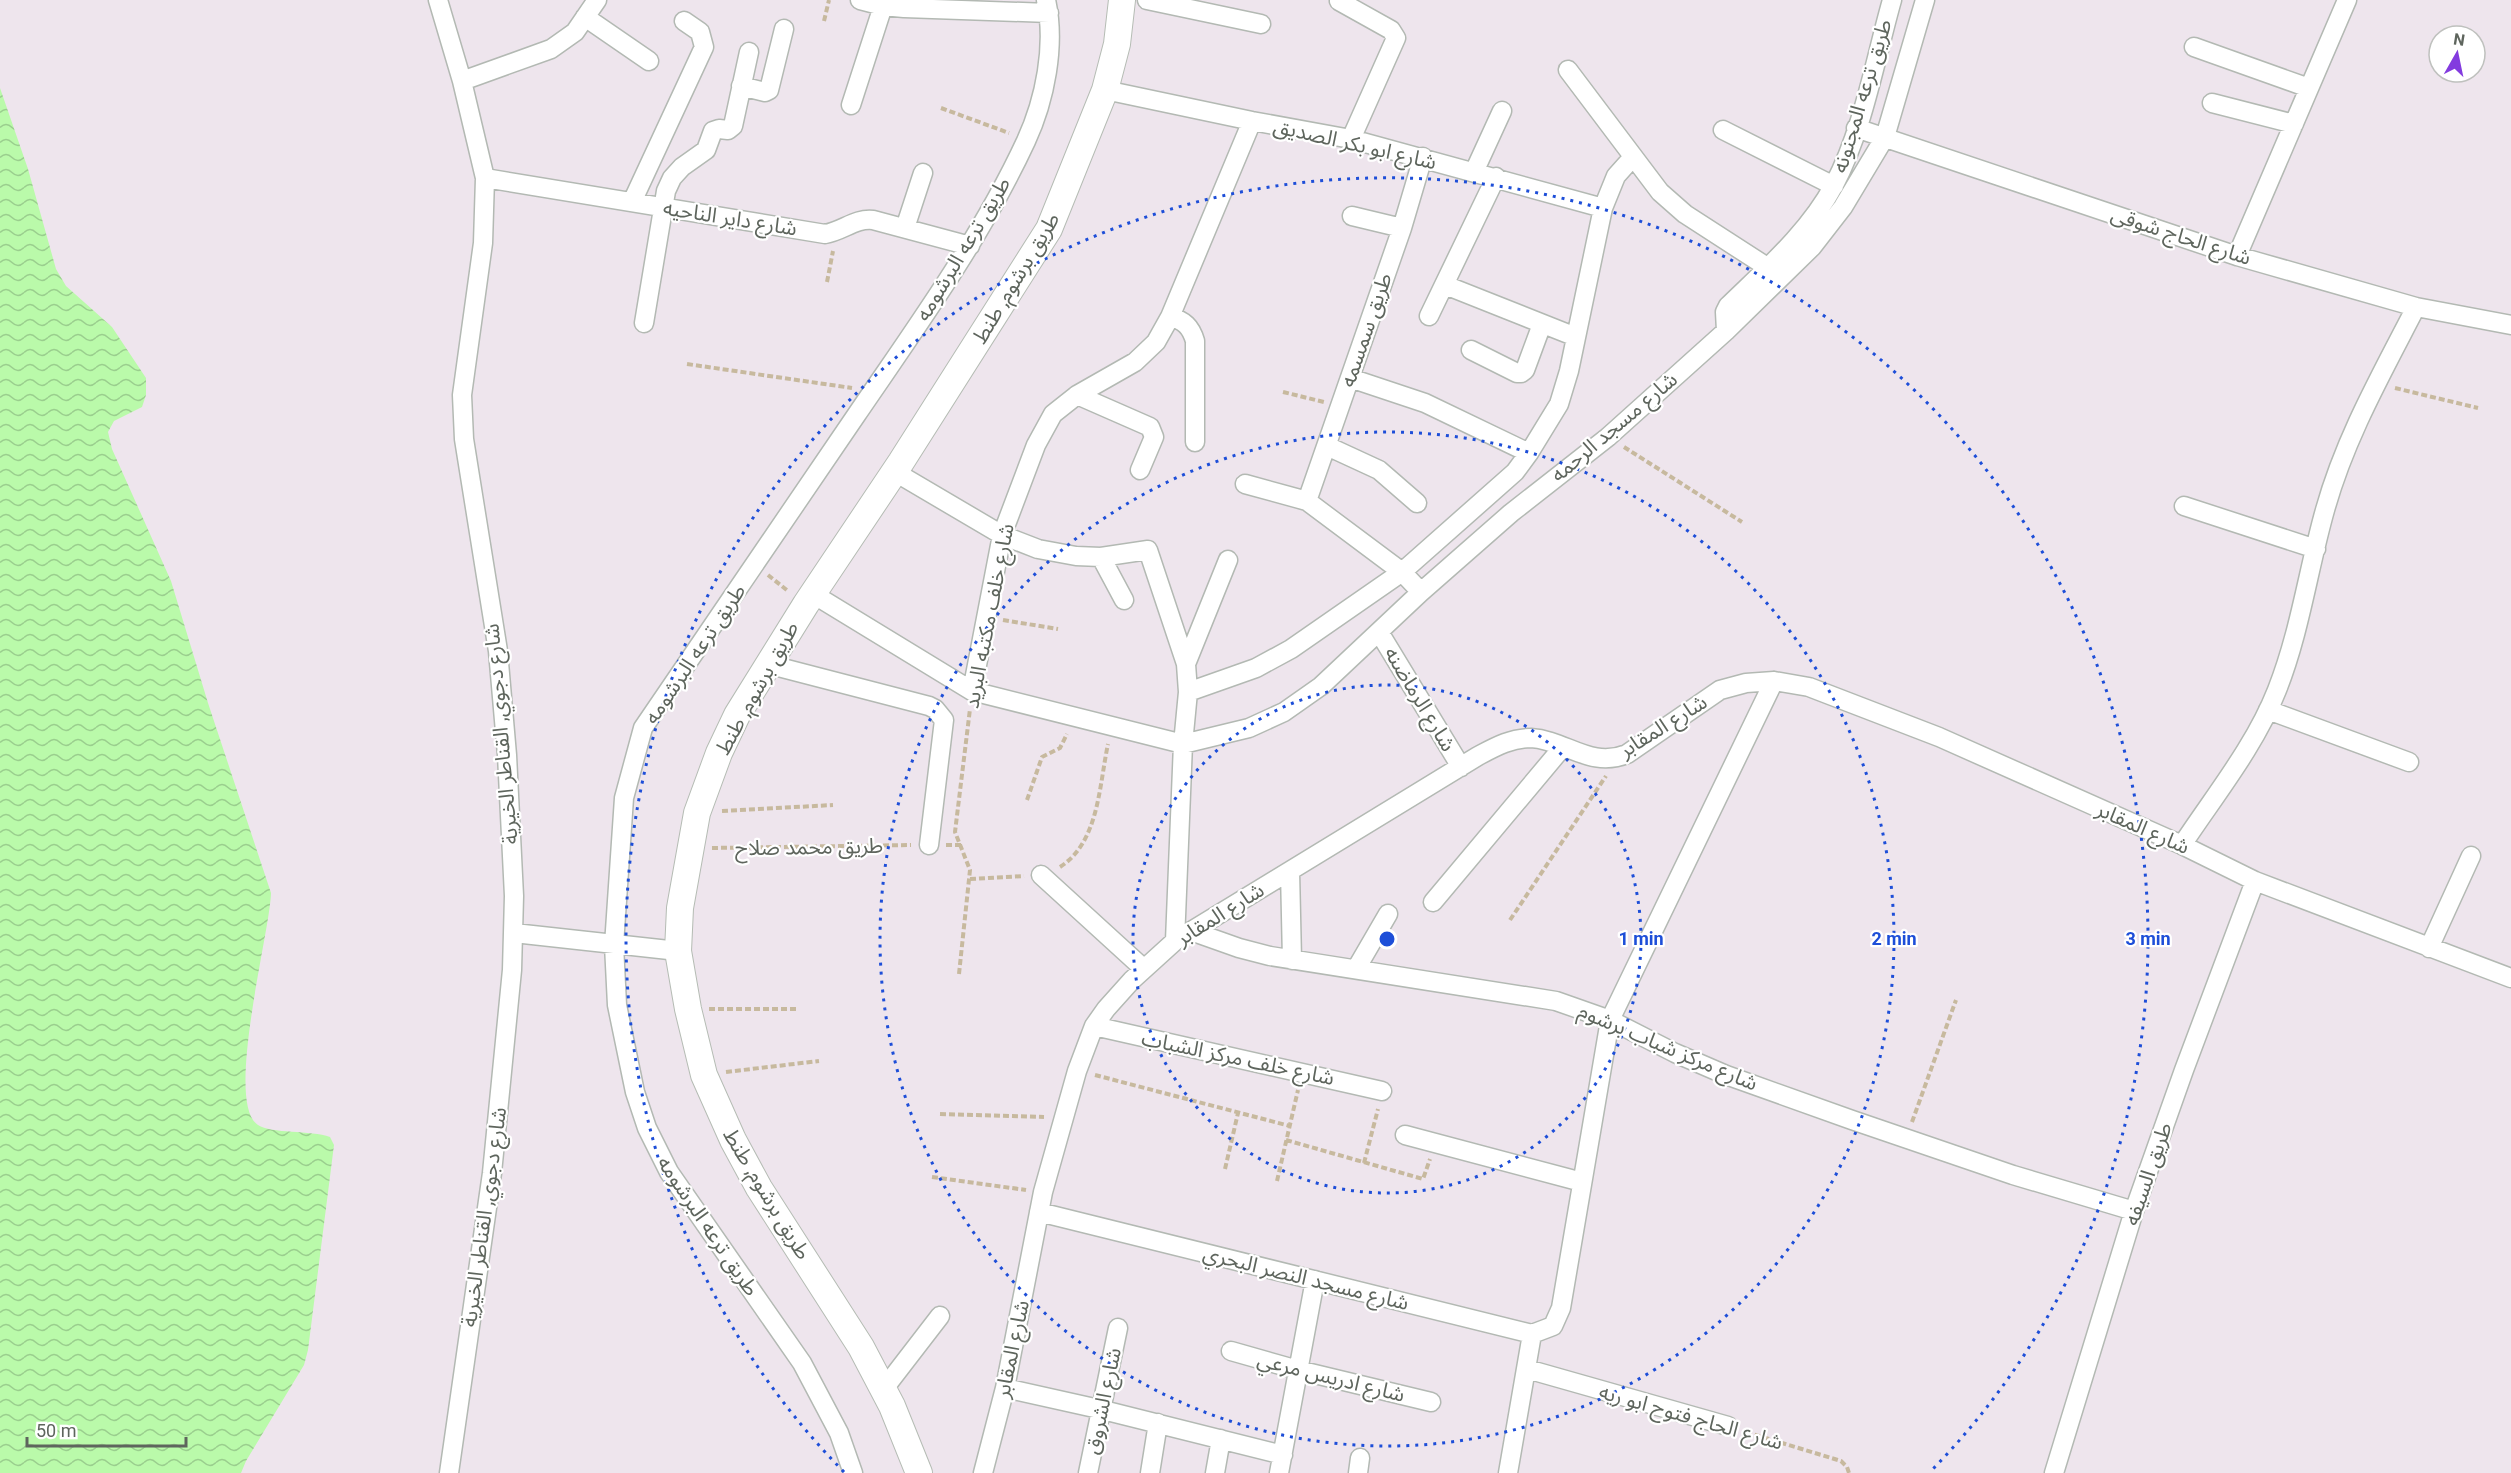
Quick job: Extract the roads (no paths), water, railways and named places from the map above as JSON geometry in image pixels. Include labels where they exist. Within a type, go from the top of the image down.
[{"type":"main road","name":"طريق برشوم, طنط","points":[[919,1473],[905,1436],[861,1347],[759,1188],[733,1140],[704,1075],[688,1009],[678,951],[681,908],[697,813],[719,753],[737,715],[767,664],[894,472],[1049,229],[1105,90],[1117,44],[1122,0]]},
{"type":"street","name":"شارع دجوي, القناطر الخيرية","points":[[438,0],[462,81],[485,178],[483,243],[462,395],[464,439],[498,651],[507,755],[514,933],[492,1173],[449,1473]]},
{"type":"street","points":[[462,81],[551,49],[575,32],[597,0]]},
{"type":"street","points":[[860,0],[883,6],[904,4],[1047,6]]},
{"type":"street","points":[[1147,0],[1261,24]]},
{"type":"street","name":"طريق ترعه المجنونه","points":[[1726,332],[1725,312],[1728,306],[1767,267],[1806,242],[1834,186],[1856,128],[1892,0]]},
{"type":"street","name":"شارع مسجد الرحمه","points":[[1183,744],[1249,728],[1284,712],[1321,686],[1421,592],[1528,499],[1608,437],[1726,332],[1806,242],[1844,207],[1885,137],[1925,0]]},
{"type":"street","points":[[2237,256],[2347,0]]},
{"type":"street","points":[[1339,1],[1391,30],[1396,38],[1351,139]]},
{"type":"street","points":[[851,105],[883,6]]},
{"type":"street","name":"طريق ترعه البرشومه","points":[[853,1473],[839,1433],[802,1363],[669,1172],[647,1128],[635,1092],[617,1005],[614,945],[624,798],[644,729],[970,246],[1027,140],[1045,83],[1049,51],[1047,6]]},
{"type":"street","points":[[585,17],[649,61]]},
{"type":"street","points":[[632,202],[704,47],[700,32],[684,21]]},
{"type":"street","points":[[741,86],[765,92],[769,90],[784,29]]},
{"type":"street","points":[[2194,47],[2309,88]]},
{"type":"street","points":[[644,323],[666,191],[672,178],[682,167],[706,150],[714,131],[728,130],[733,126],[748,51]]},
{"type":"street","points":[[1568,70],[1660,192],[1685,214],[1767,267]]},
{"type":"street","name":"شارع ابو بكر الصديق","points":[[1105,90],[1351,139],[1603,208]]},
{"type":"street","points":[[2212,103],[2294,124]]},
{"type":"street","points":[[1474,172],[1502,111]]},
{"type":"street","name":"شارع خلف مكتبه البريد","points":[[972,691],[1002,535],[1036,445],[1053,414],[1077,394],[1135,362],[1156,342],[1170,317],[1252,121]]},
{"type":"street","name":"شارع الحاج شوقى","points":[[1856,128],[2237,256],[2416,307],[2511,325]]},
{"type":"street","points":[[1723,130],[1834,186]]},
{"type":"street","name":"طريق سمسمه","points":[[1306,501],[1402,228],[1423,157]]},
{"type":"street","points":[[1188,692],[1256,668],[1282,654],[1402,572],[1515,472],[1559,404],[1576,337],[1603,208],[1616,176],[1633,157]]},
{"type":"street","points":[[905,228],[923,173]]},
{"type":"street","points":[[1429,316],[1496,177]]},
{"type":"street","name":"شارع داير الناحيه","points":[[485,178],[825,234],[837,232],[859,220],[866,219],[970,246]]},
{"type":"street","points":[[1352,216],[1402,228]]},
{"type":"street","points":[[1445,285],[1576,337]]},
{"type":"street","points":[[2182,845],[2242,754],[2277,690],[2298,625],[2325,510],[2342,457],[2416,307]]},
{"type":"street","points":[[1170,317],[1184,322],[1195,341],[1195,442]]},
{"type":"street","points":[[1472,350],[1521,374],[1525,370],[1542,324]]},
{"type":"street","points":[[1350,378],[1425,403],[1529,453]]},
{"type":"street","points":[[1077,394],[1150,427],[1154,436],[1140,470]]},
{"type":"street","points":[[1327,446],[1379,470],[1417,503]]},
{"type":"street","points":[[894,472],[1019,543],[1057,554],[1101,557],[1147,549],[1186,664],[1188,692],[1183,744],[1175,941]]},
{"type":"street","points":[[1245,484],[1306,501],[1402,572],[1421,592]]},
{"type":"street","points":[[2184,506],[2316,549]]},
{"type":"street","points":[[1101,557],[1124,600]]},
{"type":"street","points":[[1186,664],[1228,560]]},
{"type":"street","points":[[809,599],[972,691],[1183,744]]},
{"type":"street","name":"شارع الرماضنه","points":[[1379,632],[1461,766]]},
{"type":"street","points":[[767,664],[929,706],[940,714],[944,720],[929,845]]},
{"type":"street","points":[[1508,1473],[1532,1334],[1553,1326],[1561,1308],[1610,1020],[1774,681]]},
{"type":"street","name":"شارع المقابر","points":[[983,1473],[1005,1388],[1043,1192],[1062,1118],[1094,1026],[1115,999],[1175,941],[1461,766],[1497,746],[1514,740],[1533,738],[1590,757],[1618,758],[1720,690],[1746,683],[1774,681],[1809,687],[1940,737],[2255,880],[2511,978]]},
{"type":"street","points":[[2268,710],[2409,762]]},
{"type":"street","points":[[1432,902],[1562,748]]},
{"type":"street","points":[[2428,948],[2471,856]]},
{"type":"street","points":[[1290,871],[1292,960]]},
{"type":"street","points":[[1041,875],[1144,969]]},
{"type":"street","name":"طريق السيفه","points":[[2054,1473],[2134,1211],[2255,880]]},
{"type":"street","points":[[1356,969],[1388,914]]},
{"type":"street","name":"شارع مركز شباب برشوم","points":[[1191,931],[1239,948],[1292,960],[1556,1001],[1610,1020],[1675,1053],[1726,1075],[1906,1140],[2134,1211]]},
{"type":"street","points":[[514,933],[678,951]]},
{"type":"street","name":"شارع خلف مركز الشباب","points":[[1094,1026],[1382,1091]]},
{"type":"street","points":[[1406,1135],[1582,1182]]},
{"type":"street","name":"شارع مسجد النصر البحري","points":[[1039,1212],[1532,1334]]},
{"type":"street","points":[[1005,1388],[1221,1439],[1281,1464],[1315,1280]]},
{"type":"street","points":[[883,1390],[940,1316]]},
{"type":"street","name":"شارع الشروق","points":[[1088,1473],[1118,1328]]},
{"type":"street","name":"شارع ادريس مرعي","points":[[1231,1351],[1298,1370],[1431,1402]]},
{"type":"street","name":"شارع الحاج فتوح ابو ريه","points":[[1527,1369],[1728,1426]]},
{"type":"street","points":[[1150,1473],[1158,1423]]},
{"type":"street","points":[[1215,1473],[1221,1439]]},
{"type":"water","points":[[0,88],[28,169],[56,269],[66,286],[112,327],[146,378],[146,395],[142,407],[114,421],[108,432],[112,449],[171,581],[208,703],[271,893],[247,1052],[246,1085],[249,1110],[258,1125],[264,1128],[322,1135],[330,1137],[334,1145],[308,1350],[304,1365],[241,1473],[0,1473]]}]
